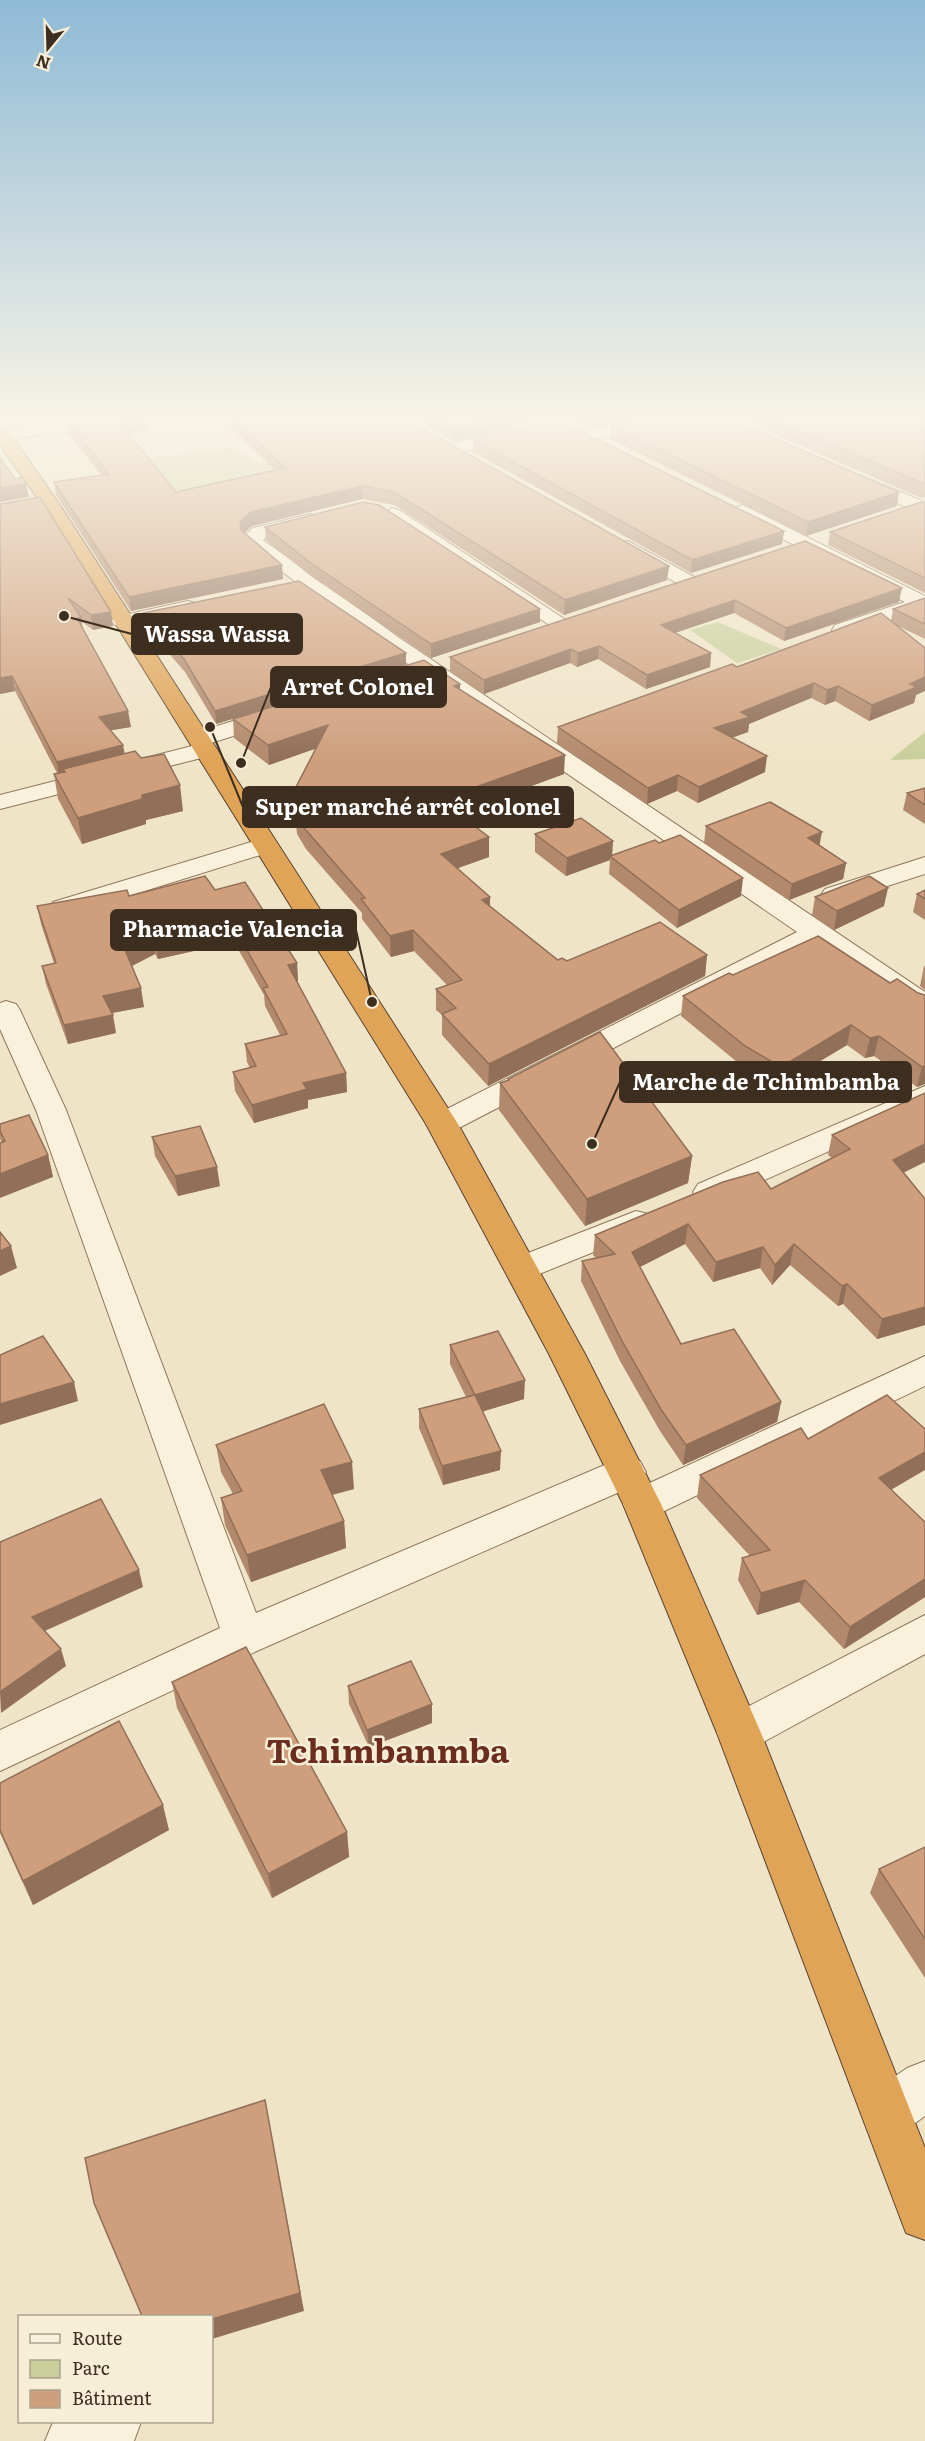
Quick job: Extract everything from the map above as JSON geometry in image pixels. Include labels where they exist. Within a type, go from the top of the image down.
[{"type":"highway","points":[[60,534],[122,621],[202,744],[264,846],[442,1124],[522,1269],[634,1488],[739,1732],[925,2214]]},
{"type":"street","points":[[257,534],[253,537],[254,542],[293,585],[428,668],[544,734],[787,913],[925,1005]]},
{"type":"street","points":[[424,534],[561,624]]},
{"type":"street","points":[[789,534],[919,601],[919,604],[818,639]]},
{"type":"street","points":[[776,554],[838,534]]},
{"type":"street","points":[[612,538],[689,582]]},
{"type":"street","points":[[667,589],[711,575]]},
{"type":"street","points":[[122,621],[213,602]]},
{"type":"street","points":[[539,632],[582,617]]},
{"type":"street","points":[[1,799],[202,744],[290,711]]},
{"type":"street","points":[[40,914],[264,846]]},
{"type":"street","points":[[787,913],[864,884],[925,865]]},
{"type":"street","points":[[442,1124],[816,933]]},
{"type":"street","points":[[6,1010],[36,1116],[244,1637]]},
{"type":"street","points":[[522,1269],[674,1206],[925,1096]]},
{"type":"street","points":[[0,1751],[244,1637],[634,1488],[925,1370]]},
{"type":"street","points":[[739,1732],[925,1633]]},
{"type":"street","points":[[886,2113],[925,2086]]},
{"type":"street","points":[[74,2441],[109,2423]]},
{"type":"green space","points":[[718,622],[781,649],[737,663],[690,630]]},
{"type":"green space","points":[[925,732],[925,759],[890,760]]},
{"type":"building","points":[[0,534],[63,534],[111,612],[91,615],[68,598],[81,617],[77,618],[128,711],[99,717],[123,745],[57,762],[12,676],[0,678]]},
{"type":"building","points":[[88,534],[246,534],[282,565],[129,597]]},
{"type":"building","points":[[274,534],[424,534],[540,609],[431,644],[312,564]]},
{"type":"building","points":[[460,534],[611,534],[669,566],[565,600]]},
{"type":"building","points":[[644,534],[775,534],[692,560]]},
{"type":"building","points":[[834,534],[925,534],[925,578]]},
{"type":"building","points":[[805,541],[902,588],[786,628],[735,600],[661,625],[711,653],[647,675],[599,646],[578,653],[571,649],[484,680],[450,657]]},
{"type":"building","points":[[299,581],[406,653],[215,711],[184,659],[143,613]]},
{"type":"building","points":[[925,598],[925,624],[893,609]]},
{"type":"building","points":[[881,613],[925,648],[925,677],[910,684],[917,687],[872,705],[838,686],[827,690],[814,683],[741,712],[750,717],[714,728],[767,756],[699,787],[678,775],[648,788],[558,727],[732,664],[737,667]]},
{"type":"building","points":[[424,660],[460,684],[454,686],[565,755],[440,800],[489,837],[441,854],[490,897],[482,900],[558,960],[562,958],[567,961],[660,922],[707,955],[489,1064],[442,1014],[456,1008],[436,989],[462,980],[413,930],[390,936],[361,899],[365,898],[305,829],[295,814],[296,787],[328,725],[268,745],[233,719]]},
{"type":"building","points":[[135,751],[141,758],[164,754],[180,785],[142,795],[142,799],[78,818],[54,774],[65,772],[63,769]]},
{"type":"building","points":[[925,788],[925,805],[907,793]]},
{"type":"building","points":[[770,802],[822,832],[808,838],[846,863],[792,884],[706,826]]},
{"type":"building","points":[[581,818],[613,841],[567,858],[535,834]]},
{"type":"building","points":[[680,835],[743,878],[679,910],[610,856],[655,840],[659,843]]},
{"type":"building","points":[[205,876],[215,890],[245,882],[297,963],[288,965],[346,1073],[303,1083],[307,1089],[252,1105],[233,1072],[256,1066],[245,1044],[287,1034],[263,988],[268,987],[232,924],[155,941],[152,936],[125,950],[141,988],[103,996],[113,1015],[64,1025],[42,966],[56,963],[37,906],[127,890],[129,896]]},
{"type":"building","points":[[869,876],[888,888],[837,911],[815,897]]},
{"type":"building","points":[[925,890],[925,899],[917,894]]},
{"type":"building","points":[[818,936],[890,983],[897,979],[925,995],[925,1066],[922,1067],[879,1036],[870,1038],[851,1025],[781,1067],[745,1046],[683,996],[729,973],[733,975]]},
{"type":"building","points":[[600,1032],[692,1156],[587,1199],[500,1083]]},
{"type":"building","points":[[925,1093],[925,1144],[893,1160],[925,1199],[925,1307],[882,1319],[847,1284],[842,1286],[794,1244],[775,1265],[763,1247],[716,1262],[688,1224],[632,1252],[681,1344],[734,1329],[781,1402],[686,1445],[662,1411],[622,1341],[582,1261],[615,1254],[595,1235],[723,1182],[758,1172],[771,1189],[850,1149],[832,1135]]},
{"type":"building","points":[[29,1115],[48,1155],[0,1174],[0,1143],[5,1141],[0,1131],[0,1124]]},
{"type":"building","points":[[200,1126],[217,1167],[175,1176],[152,1137]]},
{"type":"building","points":[[0,1232],[11,1246],[0,1251]]},
{"type":"building","points":[[498,1331],[525,1380],[475,1395],[450,1345]]},
{"type":"building","points":[[43,1336],[74,1382],[0,1404],[0,1355]]},
{"type":"building","points":[[475,1395],[501,1451],[442,1466],[419,1409]]},
{"type":"building","points":[[887,1395],[925,1429],[925,1452],[879,1478],[925,1522],[925,1579],[850,1627],[805,1580],[761,1593],[742,1558],[770,1550],[700,1475],[801,1428],[808,1439]]},
{"type":"building","points":[[324,1404],[352,1462],[321,1470],[344,1521],[247,1555],[221,1498],[242,1491],[216,1445]]},
{"type":"building","points":[[101,1499],[139,1570],[32,1617],[61,1649],[0,1692],[0,1542]]},
{"type":"building","points":[[246,1647],[347,1832],[268,1874],[172,1682]]},
{"type":"building","points":[[411,1661],[432,1704],[367,1730],[348,1686]]},
{"type":"building","points":[[119,1721],[163,1805],[23,1881],[0,1830],[0,1783]]},
{"type":"building","points":[[925,1847],[925,1939],[879,1869]]},
{"type":"building","points":[[265,2100],[300,2293],[213,2319],[213,2315],[142,2315],[94,2203],[85,2158]]},
{"type":"place","name":"Wassa Wassa","points":[[64,616]]},
{"type":"place","name":"Super marché arrêt colonel","points":[[210,727]]},
{"type":"place","name":"Arret Colonel","points":[[241,763]]},
{"type":"place","name":"Pharmacie Valencia","points":[[372,1002]]},
{"type":"place","name":"Marche de Tchimbamba","points":[[592,1144]]},
{"type":"district","name":"Tchimbanmba","points":[[388,1748]]}]
